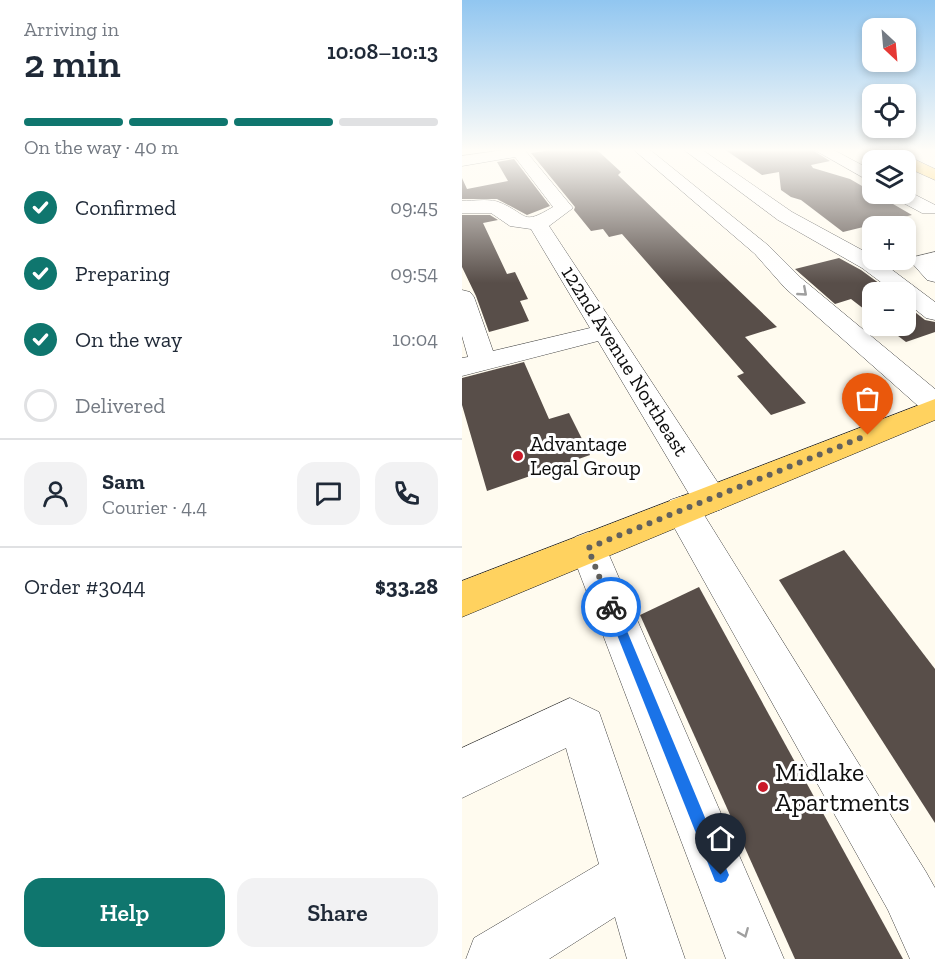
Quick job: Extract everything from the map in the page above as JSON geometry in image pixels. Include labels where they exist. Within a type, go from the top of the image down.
[{"type":"main road","points":[[462,599],[935,407]]},
{"type":"street","points":[[462,207],[495,207],[517,222],[538,224],[564,208],[553,194]]},
{"type":"street","points":[[702,194],[783,252],[793,283],[935,407]]},
{"type":"street","points":[[754,194],[826,245],[870,263],[935,313]]},
{"type":"street","points":[[916,202],[929,209]]},
{"type":"street","name":"122nd Avenue Northeast","points":[[538,224],[607,331],[696,505],[711,556],[907,891],[935,949]]},
{"type":"street","points":[[783,252],[826,245]]},
{"type":"street","points":[[935,258],[922,262],[935,275]]},
{"type":"street","points":[[462,297],[472,364],[607,331]]},
{"type":"street","points":[[588,548],[755,959]]},
{"type":"street","points":[[462,774],[570,721],[583,728],[656,959]]},
{"type":"street","points":[[495,959],[630,876]]},
{"type":"building","points":[[462,194],[541,194],[550,206],[527,215],[497,199],[462,199]]},
{"type":"building","points":[[564,194],[638,194],[777,327],[745,337],[806,403],[771,415],[737,376],[744,373],[622,234],[609,237],[603,229],[591,231],[574,210],[575,207]]},
{"type":"building","points":[[786,194],[862,194],[862,204],[893,204],[912,215],[862,216],[862,227],[843,232],[801,200]]},
{"type":"building","points":[[462,215],[490,215],[498,220],[483,223],[507,274],[515,272],[528,299],[520,301],[529,321],[489,332],[476,296],[462,267]]},
{"type":"building","points":[[839,258],[877,282],[862,282],[862,308],[851,299],[835,304],[795,269]]},
{"type":"building","points":[[916,313],[925,320],[935,322],[935,332],[906,342],[898,336],[916,336]]},
{"type":"building","points":[[524,362],[549,419],[569,413],[590,455],[487,491],[462,405],[462,378]]},
{"type":"building","points":[[844,550],[935,669],[935,823],[779,580]]},
{"type":"building","name":"Midlake Apartments","points":[[699,587],[903,959],[795,959],[640,615]]},
{"type":"way so far","points":[[611,607],[588,548],[868,435]]},
{"type":"place","name":"Advantage Legal Group","points":[[518,456]]},
{"type":"place","name":"Midlake Apartments","points":[[763,787]]},
{"type":"route","points":[[611,607],[721,875]]}]
